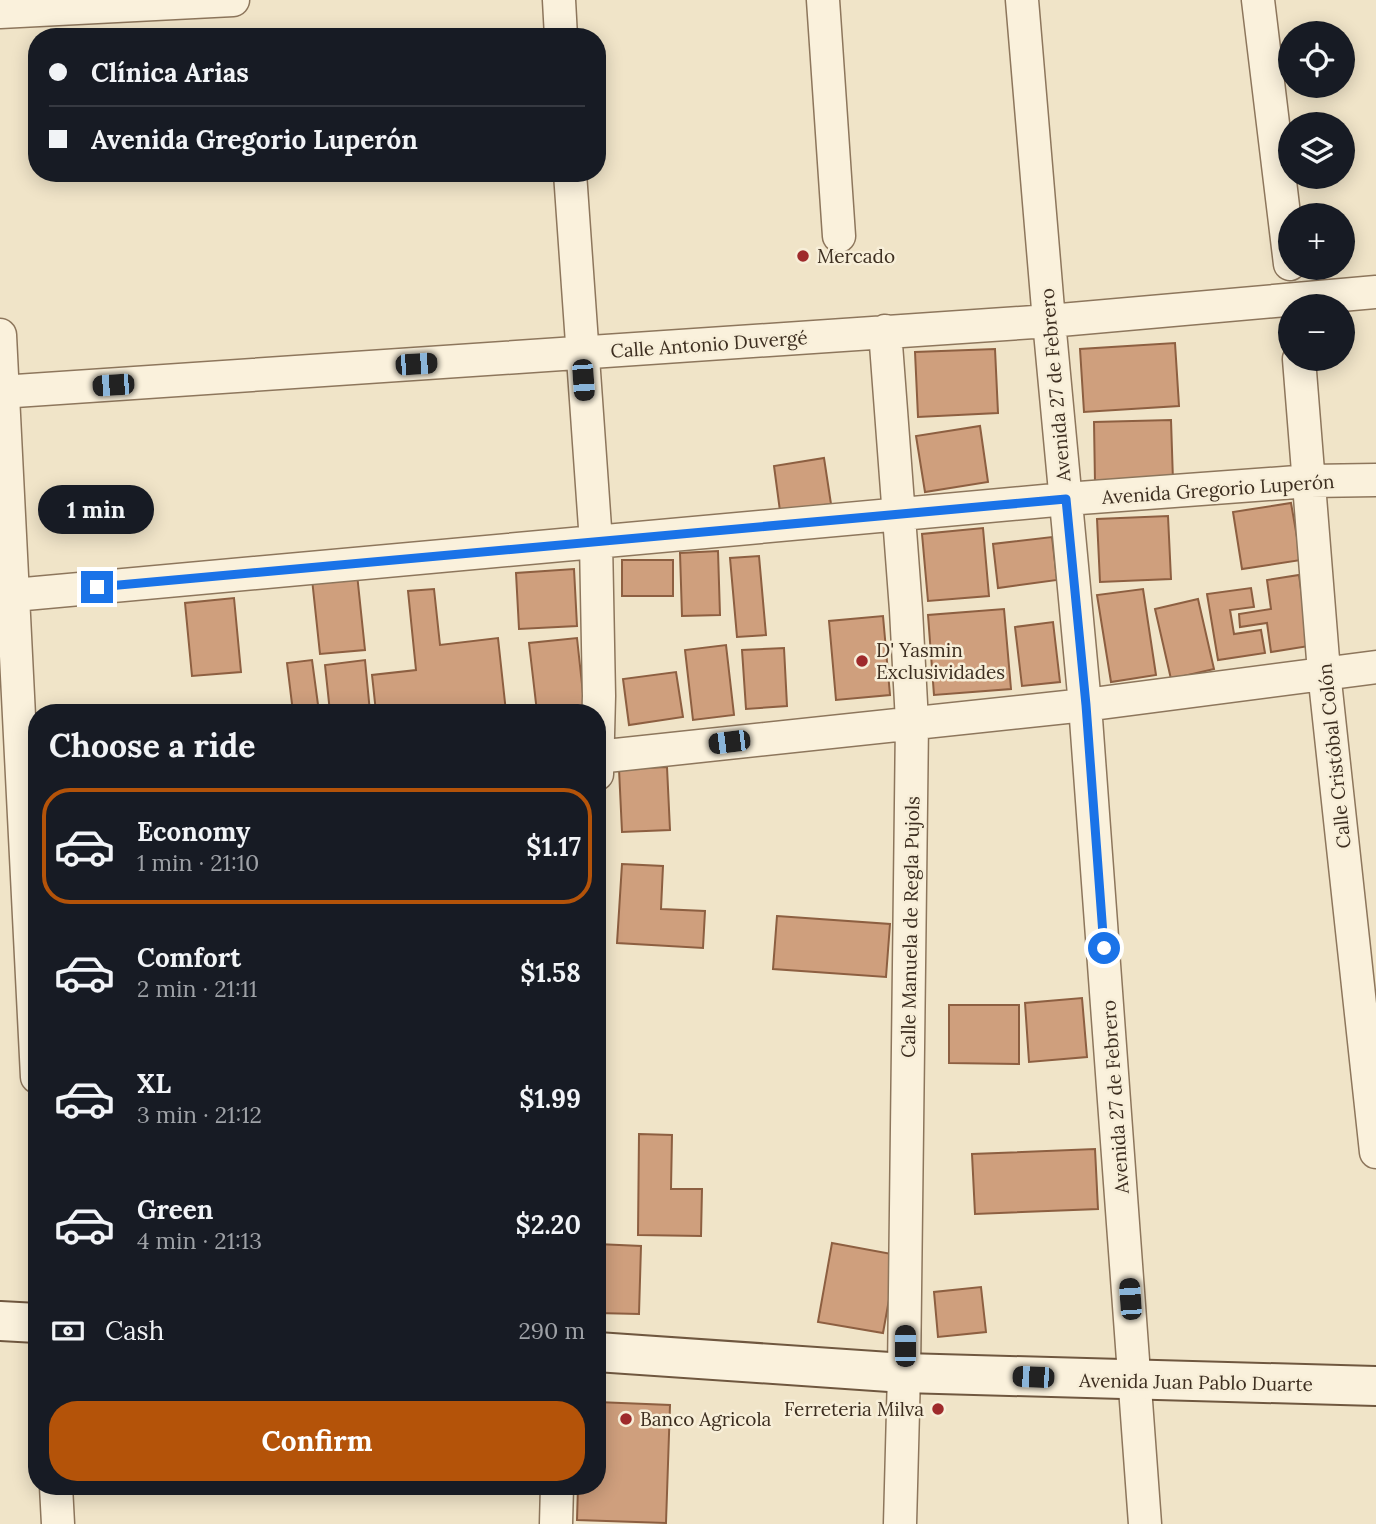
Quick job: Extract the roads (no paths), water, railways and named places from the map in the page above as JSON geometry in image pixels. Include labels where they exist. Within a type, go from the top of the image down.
[{"type":"main road","points":[[0,1321],[28,1323]]},
{"type":"main road","name":"Avenida Juan Pablo Duarte","points":[[606,1353],[904,1373],[1376,1386]]},
{"type":"street","points":[[0,12],[233,0]]},
{"type":"street","points":[[559,0],[561,28]]},
{"type":"street","points":[[823,0],[839,236]]},
{"type":"street","name":"Avenida 27 de Febrero","points":[[1022,0],[1049,321],[1086,705],[1145,1524]]},
{"type":"street","points":[[1258,0],[1292,284]]},
{"type":"street","points":[[571,182],[596,542],[599,704]]},
{"type":"street","name":"Calle Antonio Duvergé","points":[[1,392],[1049,321],[1292,284],[1376,292]]},
{"type":"street","name":"Calle Manuela de Regla Pujols","points":[[885,331],[900,516],[912,722],[900,1524]]},
{"type":"street","points":[[0,335],[14,595],[20,817],[28,939]]},
{"type":"street","name":"Calle Cristóbal Colón","points":[[1300,371],[1324,672],[1376,1152]]},
{"type":"street","name":"Avenida Gregorio Luperón","points":[[14,595],[1066,499],[1310,481],[1376,480]]},
{"type":"street","points":[[606,762],[912,722],[1086,705],[1376,667]]},
{"type":"street","points":[[56,1495],[58,1524]]},
{"type":"street","points":[[556,1495],[556,1524]]},
{"type":"place","name":"Mercado","points":[[803,256]]},
{"type":"place","name":"D' Yasmin Exclusividades","points":[[862,661]]},
{"type":"place","name":"Ferreteria Milva","points":[[938,1409]]},
{"type":"place","name":"Banco Agricola","points":[[626,1419]]}]
